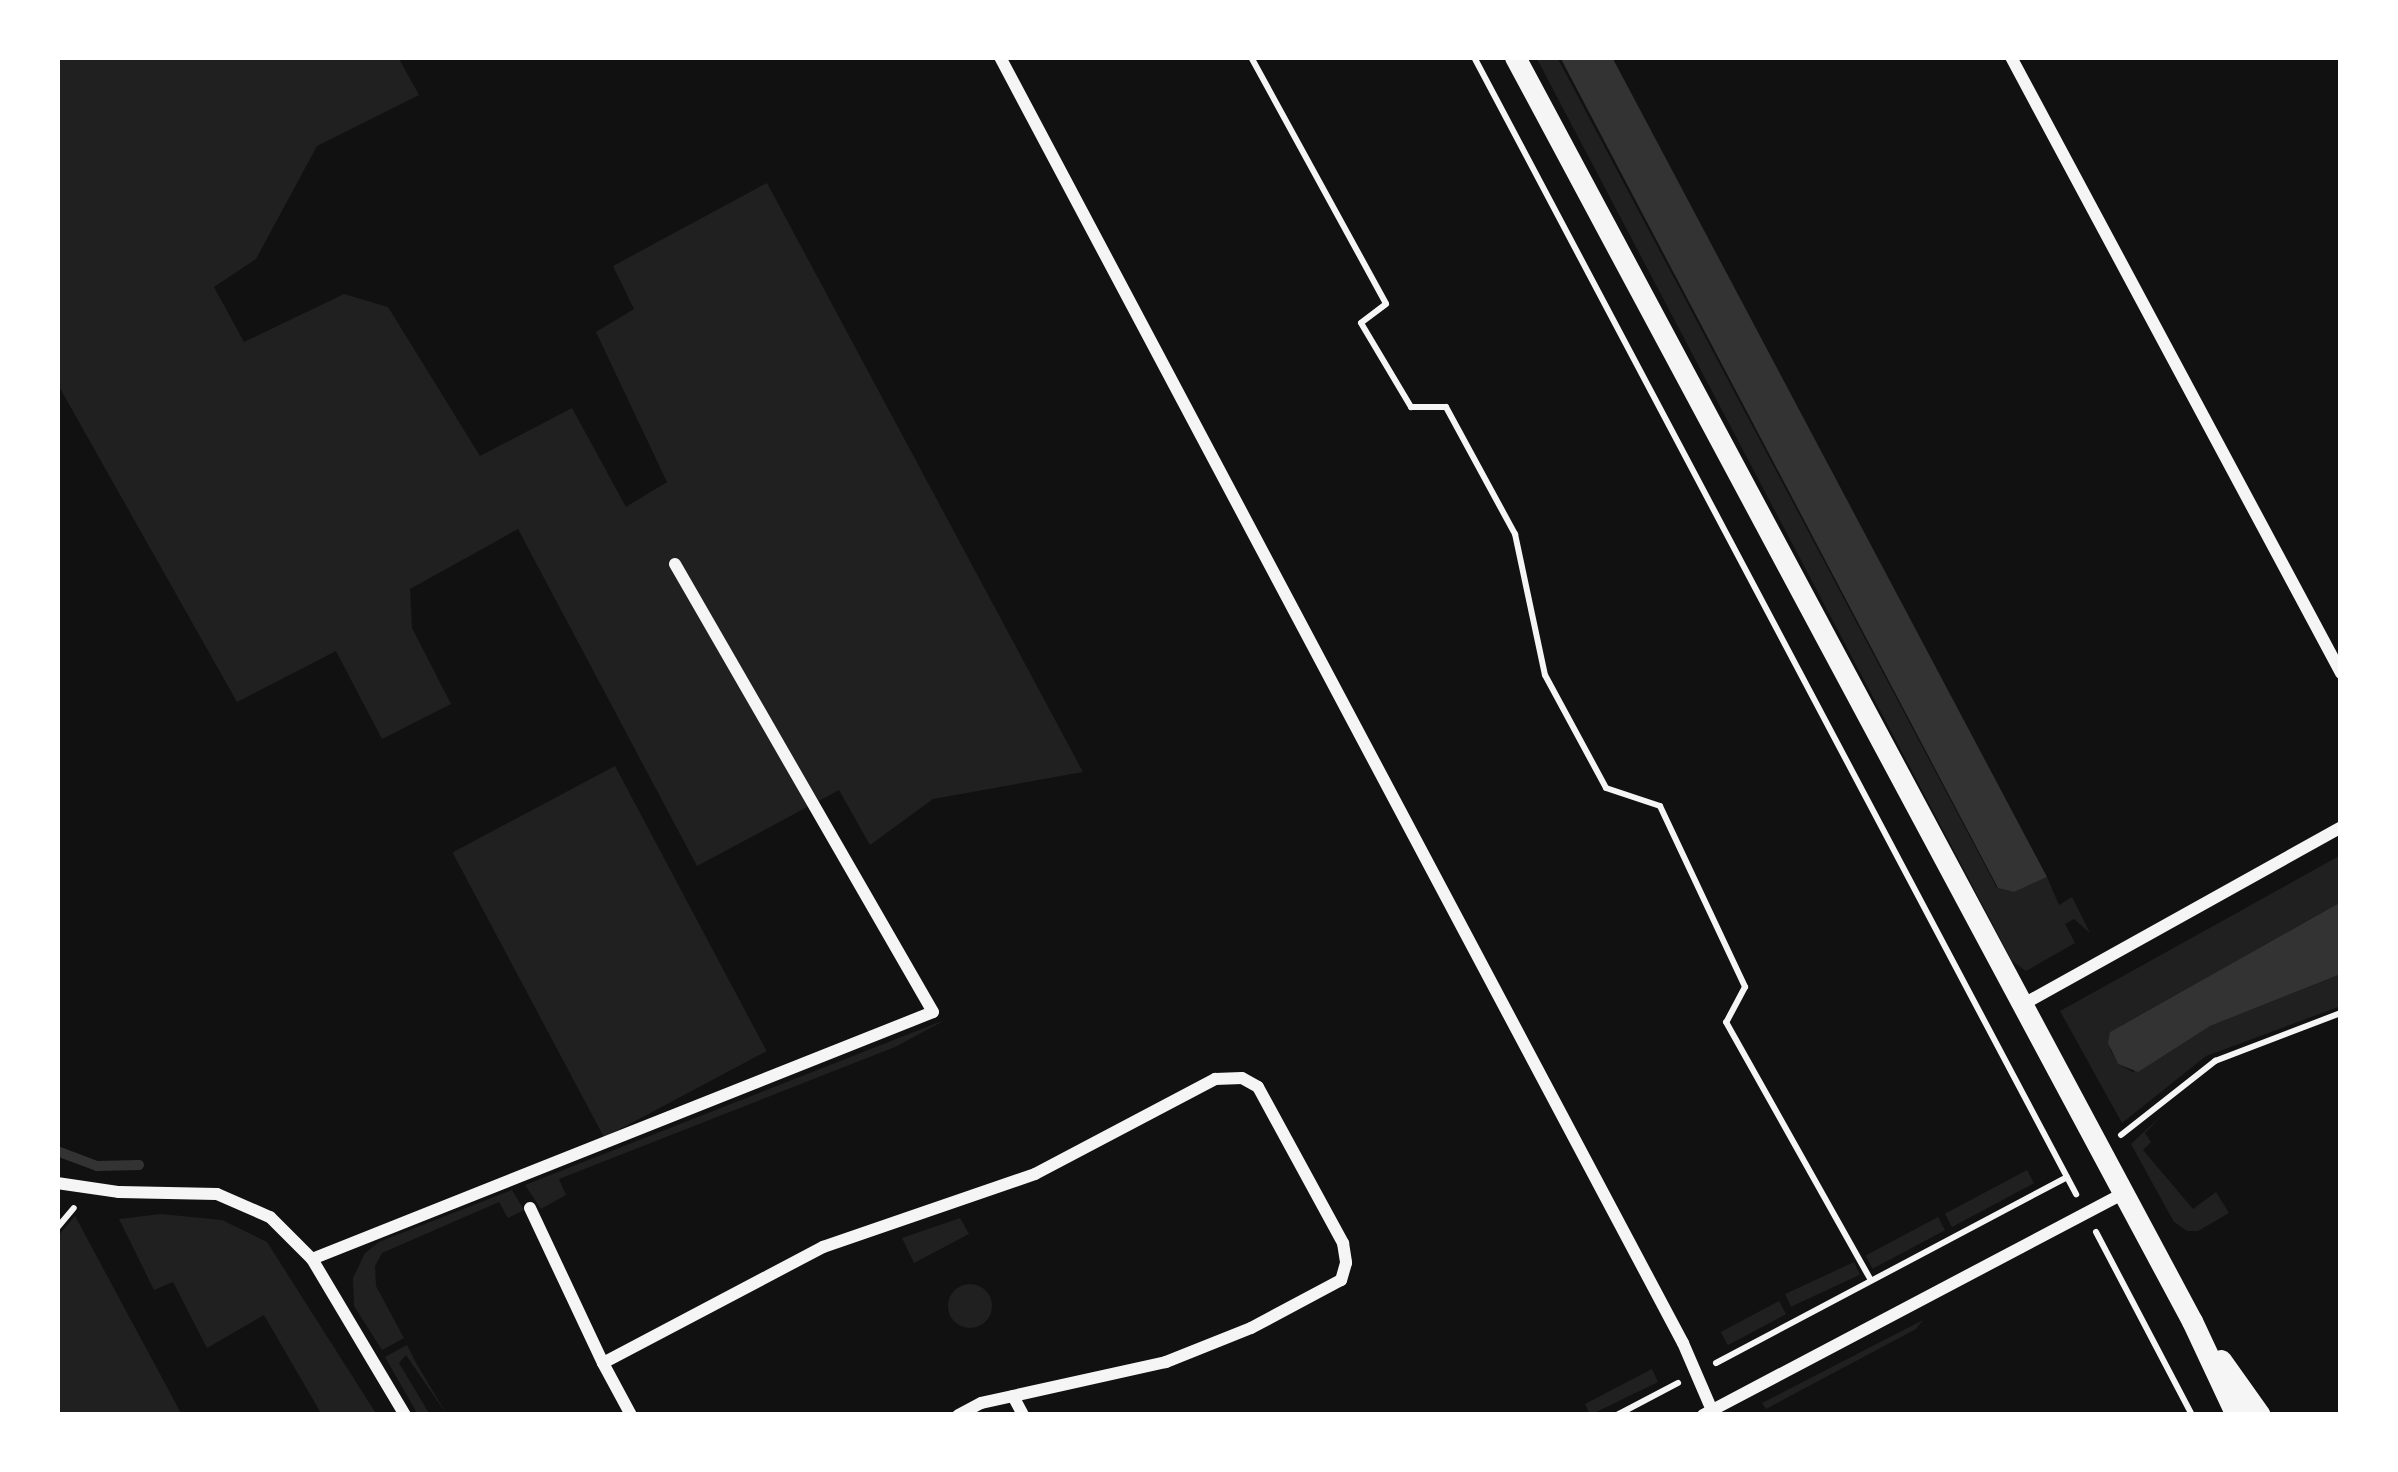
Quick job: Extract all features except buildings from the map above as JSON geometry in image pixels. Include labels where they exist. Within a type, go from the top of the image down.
[{"type":"street","points":[[1000,57],[1696,1373],[1710,1414],[2121,1195]]},
{"type":"street","points":[[1514,57],[2192,1321],[2236,1415]]},
{"type":"street","points":[[2011,57],[2341,673]]},
{"type":"street","points":[[312,1259],[933,1012],[675,564]]},
{"type":"street","points":[[2020,1006],[2341,827]]},
{"type":"street","points":[[603,1363],[823,1247],[1035,1174],[1215,1078],[1251,1082],[1264,1094],[1343,1243],[1346,1263],[1341,1280],[1251,1328],[1166,1362],[1013,1396],[958,1415]]},
{"type":"street","points":[[57,1183],[119,1192],[218,1194],[270,1217],[312,1259],[405,1415]]},
{"type":"street","points":[[530,1208],[631,1415]]},
{"type":"street","points":[[2192,1321],[2260,1415]]},
{"type":"street","points":[[1013,1396],[1023,1415]]},
{"type":"path","points":[[1251,57],[1387,304],[1361,323],[1412,407],[1445,407],[1515,534],[1545,675],[1606,788],[1660,806],[1745,987],[1726,1022],[1871,1280]]},
{"type":"path","points":[[1474,57],[2192,1415]]},
{"type":"path","points":[[2061,1166],[2125,1133],[2215,1061],[2341,1013]]},
{"type":"path","points":[[1617,1415],[2067,1177]]},
{"type":"shaded area","points":[[57,57],[398,57],[419,95],[317,146],[256,259],[214,287],[244,342],[344,294],[388,307],[480,456],[572,408],[626,507],[667,482],[596,332],[634,309],[613,266],[767,183],[1083,772],[933,799],[870,845],[839,790],[697,866],[518,529],[410,589],[412,628],[451,704],[382,739],[336,651],[237,702],[57,383]]},
{"type":"shaded area","points":[[1536,57],[1557,57],[1997,888],[2014,892],[2047,877],[2059,905],[2072,897],[2090,933],[2074,919],[2065,924],[2075,943],[2026,971],[2012,961]]},
{"type":"shaded area","points":[[1560,57],[1612,57],[2047,877],[2014,892],[1998,888]]},
{"type":"shaded area","points":[[615,766],[767,1051],[604,1138],[453,852]]},
{"type":"shaded area","points":[[2341,855],[2341,902],[2110,1032],[2110,1049],[2118,1064],[2133,1072],[2210,1026],[2341,974],[2341,1006],[2206,1056],[2122,1123],[2060,1011]]},
{"type":"shaded area","points":[[2341,902],[2341,974],[2210,1026],[2138,1072],[2118,1064],[2108,1043],[2110,1032]]},
{"type":"shaded area","points":[[947,1019],[895,1047],[559,1179],[566,1195],[541,1209],[525,1185]]},
{"type":"shaded area","points":[[2163,1114],[2145,1133],[2151,1142],[2143,1150],[2193,1209],[2216,1192],[2229,1213],[2198,1231],[2187,1231],[2174,1222],[2131,1144]]},
{"type":"shaded area","points":[[2027,1170],[2034,1183],[1952,1227],[1945,1214]]},
{"type":"shaded area","points":[[512,1190],[524,1210],[508,1218],[499,1202],[382,1253],[375,1266],[376,1286],[404,1338],[382,1350],[354,1306],[353,1278],[365,1253],[379,1242]]},
{"type":"shaded area","points":[[161,1214],[222,1220],[267,1242],[377,1415],[322,1415],[264,1315],[207,1348],[173,1282],[154,1290],[119,1219]]},
{"type":"shaded area","points":[[75,1216],[182,1415],[57,1415],[57,1237]]},
{"type":"shaded area","points":[[1938,1217],[1945,1230],[1873,1269],[1866,1255]]},
{"type":"shaded area","points":[[960,1218],[969,1234],[914,1263],[902,1238]]},
{"type":"shaded area","points":[[1854,1262],[1860,1275],[1791,1307],[1785,1294]]},
{"type":"shaded area","points":[[970,1284],[986,1290],[992,1306],[986,1322],[970,1328],[954,1322],[948,1306],[954,1290]]},
{"type":"shaded area","points":[[1779,1301],[1786,1314],[1728,1345],[1721,1332]]},
{"type":"shaded area","points":[[1923,1320],[1916,1329],[1766,1409],[1762,1403]]},
{"type":"shaded area","points":[[407,1345],[447,1415],[406,1355],[399,1363],[430,1415],[418,1415],[385,1357]]},
{"type":"shaded area","points":[[1652,1369],[1658,1382],[1590,1415],[1585,1404]]},
{"type":"waterway","points":[[57,1151],[97,1166],[139,1165]]}]
